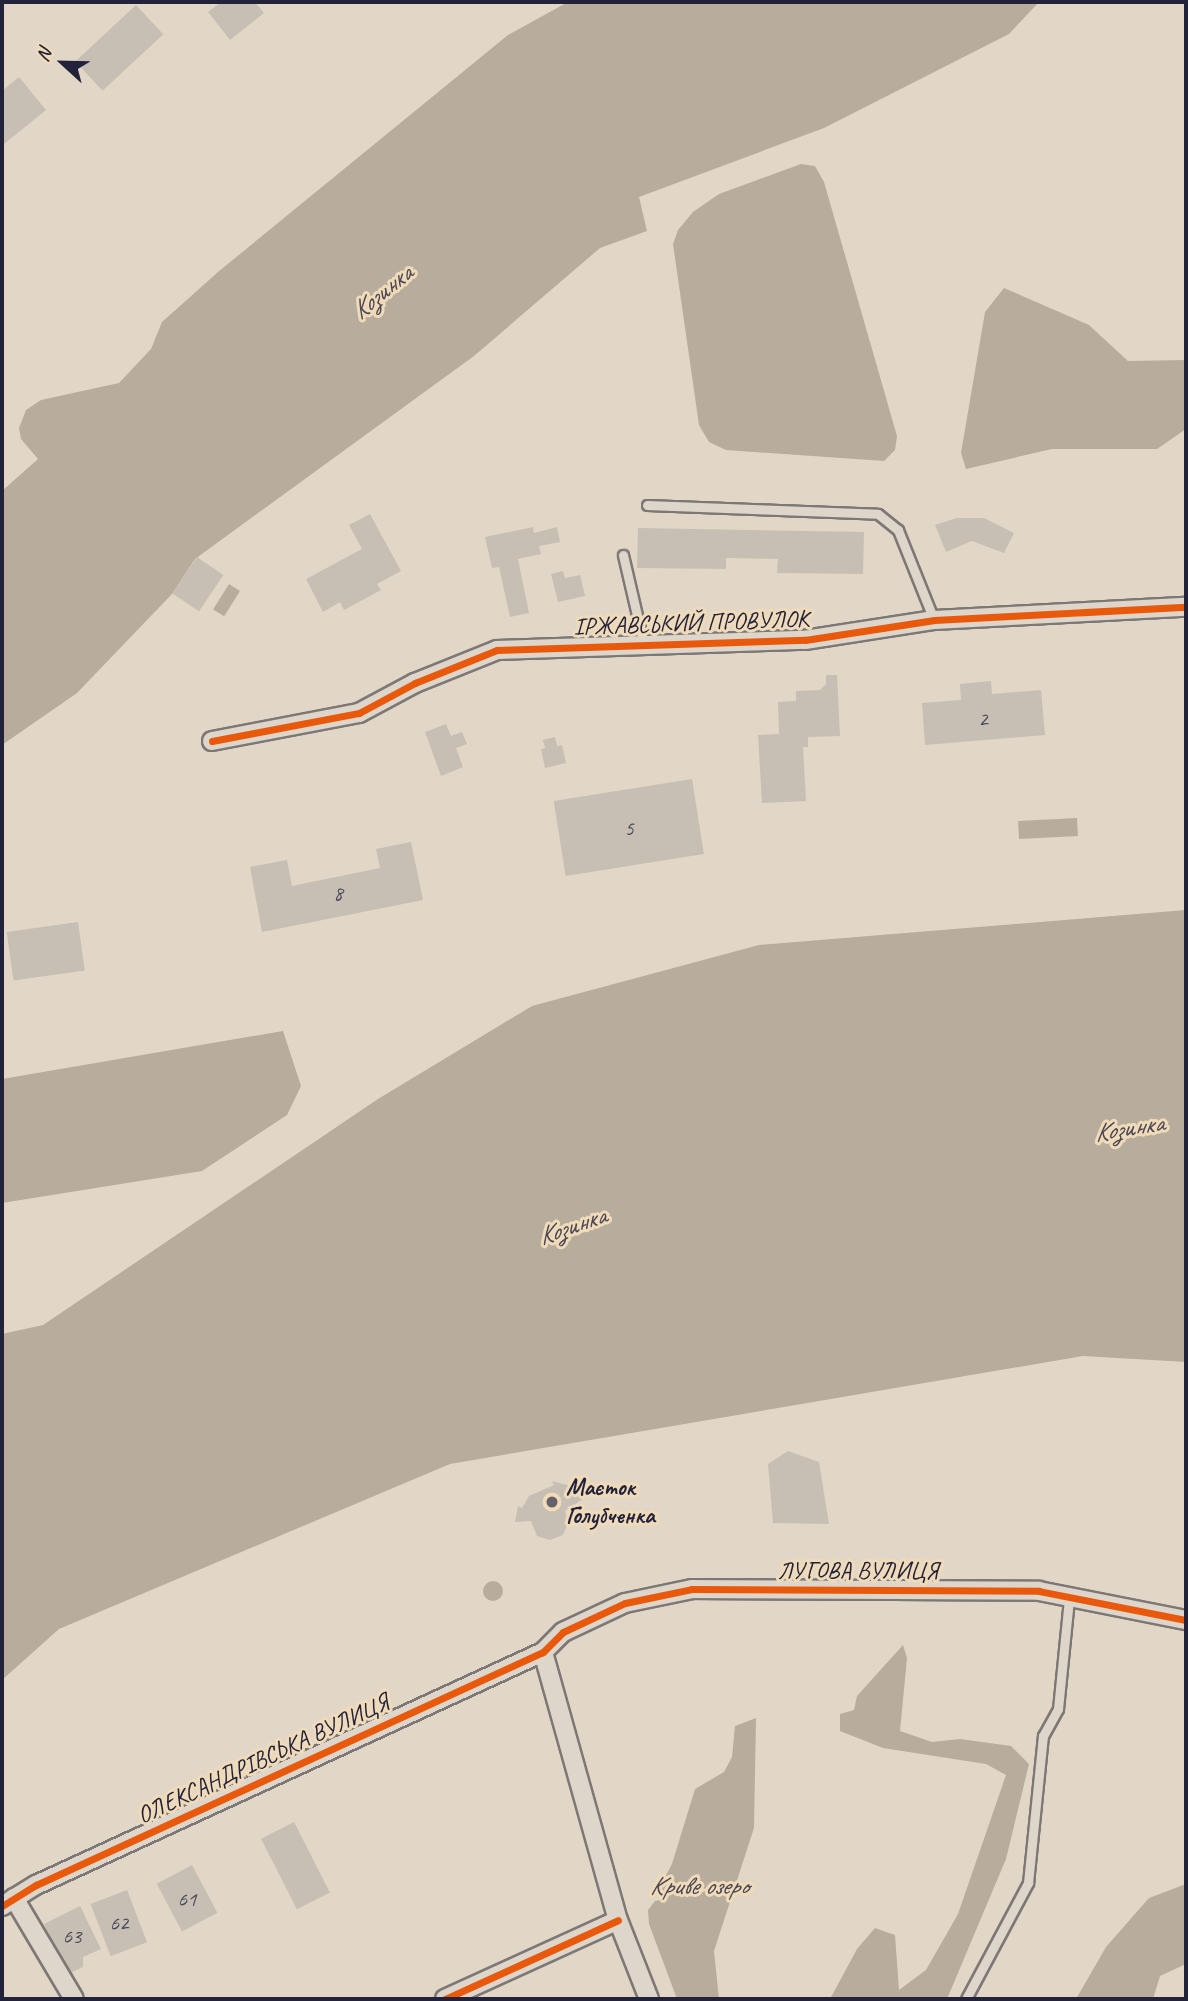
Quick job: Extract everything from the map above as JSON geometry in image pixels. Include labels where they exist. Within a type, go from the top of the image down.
[{"type":"street","name":"ІРЖАВСЬКИЙ ПРОВУЛОК","points":[[212,741],[359,713],[415,683],[497,650],[805,640],[934,620],[1186,607]]},
{"type":"street","name":"ЛУГОВА ВУЛИЦЯ","points":[[543,1652],[563,1632],[625,1603],[692,1589],[1039,1591],[1186,1620]]},
{"type":"street","name":"ОЛЕКСАНДРІВСЬКА ВУЛИЦЯ","points":[[8,1902],[543,1652]]},
{"type":"street","points":[[543,1652],[618,1920],[649,1999]]},
{"type":"street","points":[[8,1902],[74,1999]]},
{"type":"street","points":[[445,1999],[618,1920]]},
{"type":"lane","points":[[647,505],[878,514],[898,530],[934,620]]},
{"type":"lane","points":[[623,555],[644,645]]},
{"type":"lane","points":[[966,1999],[1028,1883],[1043,1736],[1058,1709],[1069,1599]]},
{"type":"water","name":"Козинка","points":[[568,2],[1039,2],[1009,34],[824,128],[639,197],[647,231],[600,248],[474,356],[195,559],[172,594],[77,693],[2,745],[2,491],[38,459],[21,439],[19,428],[26,410],[41,400],[119,383],[151,349],[162,322],[218,272],[508,35]]},
{"type":"water","points":[[801,164],[815,166],[824,182],[897,436],[895,450],[884,461],[726,450],[709,442],[699,425],[673,244],[678,230],[693,212],[719,194]]},
{"type":"water","points":[[1004,288],[1089,325],[1128,361],[1186,360],[1186,429],[1157,449],[1052,449],[966,469],[961,453],[985,312]]},
{"type":"water","points":[[229,584],[240,591],[224,616],[213,609]]},
{"type":"water","points":[[1077,818],[1078,836],[1019,839],[1018,821]]},
{"type":"water","name":"Козинка","points":[[1186,910],[1186,1362],[1083,1356],[450,1464],[59,1629],[2,1680],[2,1334],[43,1325],[378,1099],[532,1006],[759,945]]},
{"type":"water","points":[[283,1031],[301,1086],[287,1115],[202,1171],[2,1203],[2,1079]]},
{"type":"water","points":[[489,1581],[497,1581],[503,1591],[497,1601],[489,1601],[483,1595],[483,1587]]},
{"type":"water","points":[[903,1645],[907,1658],[900,1731],[932,1742],[960,1739],[1011,1746],[1029,1764],[1006,1859],[947,1999],[830,1999],[857,1949],[875,1928],[895,1935],[899,1990],[926,1970],[958,1914],[1006,1775],[986,1764],[883,1748],[840,1731],[840,1714],[854,1710],[857,1696]]},
{"type":"water","name":"Криве озеро","points":[[756,1718],[754,1828],[714,1951],[719,1999],[677,1999],[649,1924],[648,1910],[655,1901],[665,1899],[666,1894],[660,1887],[672,1864],[695,1789],[724,1772],[732,1757],[735,1726]]},
{"type":"water","points":[[1186,1884],[1186,1964],[1160,1976],[1153,1999],[1076,1999],[1106,1947],[1149,1898]]},
{"type":"building","points":[[221,2],[255,2],[264,13],[230,40],[208,12]]},
{"type":"building","points":[[136,5],[163,34],[103,91],[75,62]]},
{"type":"building","points":[[19,77],[46,110],[4,144],[2,91]]},
{"type":"building","points":[[370,514],[401,571],[377,584],[381,590],[344,610],[340,602],[323,612],[306,579],[362,549],[349,525]]},
{"type":"building","points":[[957,518],[984,518],[1014,533],[1004,553],[972,541],[946,552],[935,525]]},
{"type":"building","points":[[533,527],[534,533],[557,527],[560,542],[539,546],[541,554],[518,559],[529,613],[510,617],[499,567],[492,568],[485,537]]},
{"type":"building","points":[[638,528],[864,532],[863,574],[777,573],[778,559],[726,558],[726,569],[637,568]]},
{"type":"building","points":[[197,557],[224,575],[199,611],[172,593]]},
{"type":"building","points":[[563,571],[565,578],[580,575],[585,596],[558,602],[551,574]]},
{"type":"building","points":[[826,675],[837,675],[840,736],[808,737],[808,747],[803,747],[806,801],[762,803],[758,735],[779,734],[778,702],[796,701],[796,691],[820,690],[826,684]]},
{"type":"building","points":[[991,681],[992,694],[1041,690],[1045,735],[925,745],[922,703],[961,700],[960,684]]},
{"type":"building","points":[[446,724],[451,736],[462,732],[467,744],[456,748],[463,767],[441,776],[425,732]]},
{"type":"building","points":[[555,737],[557,746],[562,745],[566,763],[545,768],[541,749],[545,748],[543,740]]},
{"type":"building","points":[[692,779],[704,854],[566,876],[554,801]]},
{"type":"building","points":[[411,842],[423,900],[262,932],[250,867],[287,860],[292,886],[380,868],[376,849]]},
{"type":"building","points":[[78,922],[85,971],[14,981],[7,932]]},
{"type":"building","points":[[788,1451],[819,1462],[829,1524],[773,1523],[768,1464]]},
{"type":"building","name":"Маєток Голубченка","points":[[552,1481],[575,1487],[583,1499],[565,1511],[568,1523],[563,1535],[550,1540],[537,1536],[531,1521],[515,1522],[518,1506],[522,1508],[529,1496],[554,1485]]},
{"type":"building","points":[[294,1822],[330,1892],[297,1909],[261,1839]]},
{"type":"building","points":[[192,1865],[217,1913],[182,1931],[157,1884]]},
{"type":"building","points":[[127,1890],[147,1942],[111,1956],[91,1904]]},
{"type":"building","points":[[80,1906],[101,1949],[83,1957],[83,1967],[68,1974],[44,1924]]},
{"type":"cycle path","points":[[212,741],[359,713],[415,683],[497,650],[805,640],[934,620],[1186,607]]},
{"type":"cycle path","points":[[2,1906],[36,1885],[543,1652],[563,1632],[625,1603],[692,1589],[1039,1591],[1186,1620]]},
{"type":"cycle path","points":[[445,1999],[618,1920]]},
{"type":"place","name":"Маєток Голубченка","points":[[552,1502]]}]
